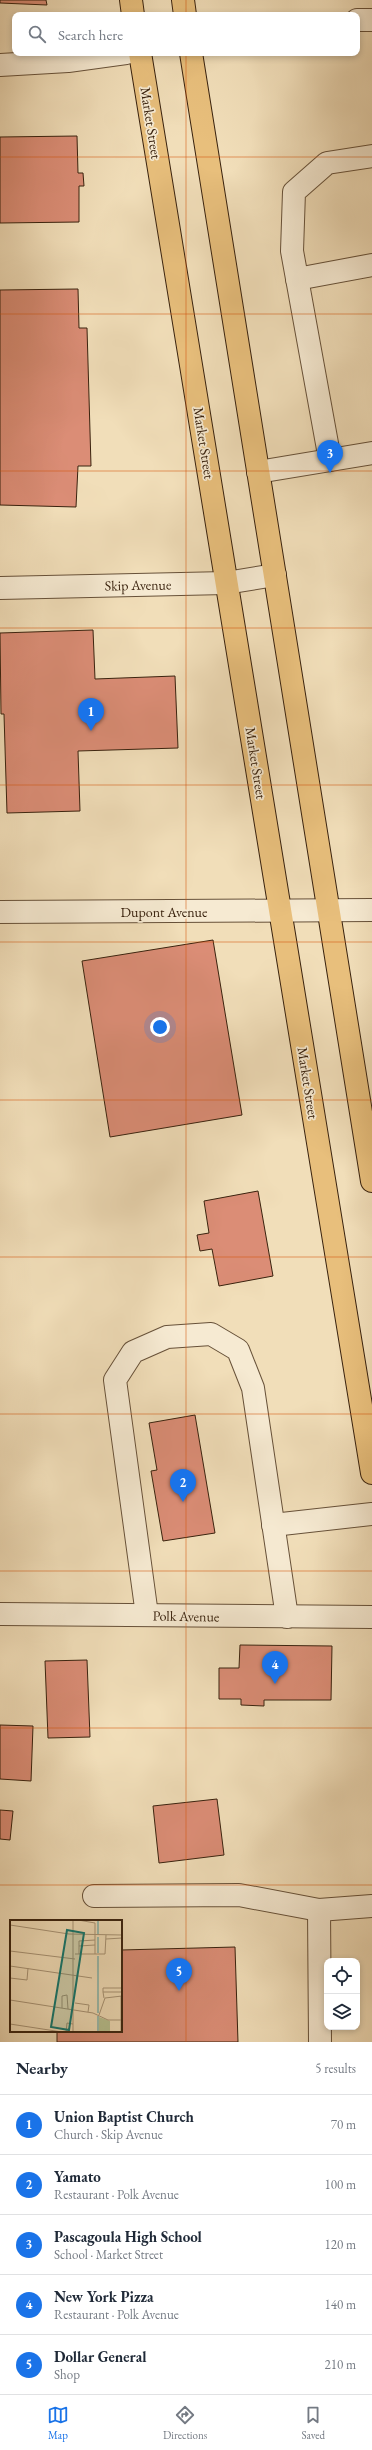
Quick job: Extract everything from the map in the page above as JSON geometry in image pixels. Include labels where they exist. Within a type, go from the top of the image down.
[{"type":"main road","points":[[131,0],[133,12]]},
{"type":"main road","points":[[183,0],[185,12]]},
{"type":"main road","name":"Market Street","points":[[140,56],[372,1473]]},
{"type":"main road","points":[[192,56],[372,1181]]},
{"type":"street","points":[[360,20],[372,20]]},
{"type":"street","points":[[0,65],[68,61],[104,56]]},
{"type":"street","points":[[330,460],[292,251],[294,192],[326,163],[372,156]]},
{"type":"street","points":[[297,279],[372,265]]},
{"type":"street","points":[[258,472],[372,453]]},
{"type":"street","name":"Skip Avenue","points":[[0,588],[226,583],[275,575]]},
{"type":"street","name":"Dupont Avenue","points":[[0,912],[280,912],[372,910]]},
{"type":"street","points":[[147,1615],[115,1380],[133,1352],[167,1337],[211,1334],[238,1350],[253,1388],[287,1617]]},
{"type":"street","points":[[273,1525],[372,1514]]},
{"type":"street","name":"Polk Avenue","points":[[0,1614],[372,1617]]},
{"type":"street","points":[[94,1896],[240,1895],[319,1910],[372,1906]]},
{"type":"street","points":[[319,1910],[320,2042]]},
{"type":"building","points":[[0,0],[46,0],[47,5],[0,3]]},
{"type":"building","points":[[77,136],[78,173],[83,173],[84,186],[79,186],[79,222],[0,223],[0,137]]},
{"type":"building","points":[[78,289],[79,328],[87,328],[91,466],[78,466],[76,507],[0,505],[0,290]]},
{"type":"building","points":[[93,630],[95,679],[175,676],[178,748],[78,751],[80,811],[7,813],[4,714],[1,714],[0,633]]},
{"type":"building","points":[[213,940],[242,1115],[110,1137],[82,961]]},
{"type":"building","points":[[258,1191],[273,1276],[219,1286],[212,1249],[200,1251],[197,1235],[209,1233],[204,1201]]},
{"type":"building","points":[[195,1415],[215,1533],[163,1541],[151,1471],[157,1470],[149,1423]]},
{"type":"building","points":[[240,1645],[332,1646],[331,1700],[264,1700],[264,1706],[241,1705],[241,1699],[219,1699],[219,1668],[239,1668]]},
{"type":"building","points":[[87,1660],[90,1737],[48,1738],[45,1661]]},
{"type":"building","points":[[0,1725],[33,1726],[31,1781],[0,1779]]},
{"type":"building","points":[[217,1799],[224,1855],[159,1863],[153,1806]]},
{"type":"building","points":[[0,1810],[13,1811],[10,1840],[0,1839]]},
{"type":"building","points":[[235,1947],[238,2042],[57,2042],[57,2032],[122,2032],[122,1950]]},
{"type":"place","name":"Pascagoula High School","points":[[330,473]]},
{"type":"place","name":"Union Baptist Church","points":[[91,731]]},
{"type":"place","name":"Yamato","points":[[183,1502]]},
{"type":"place","name":"New York Pizza","points":[[275,1684]]},
{"type":"place","name":"Dollar General","points":[[179,1991]]}]
